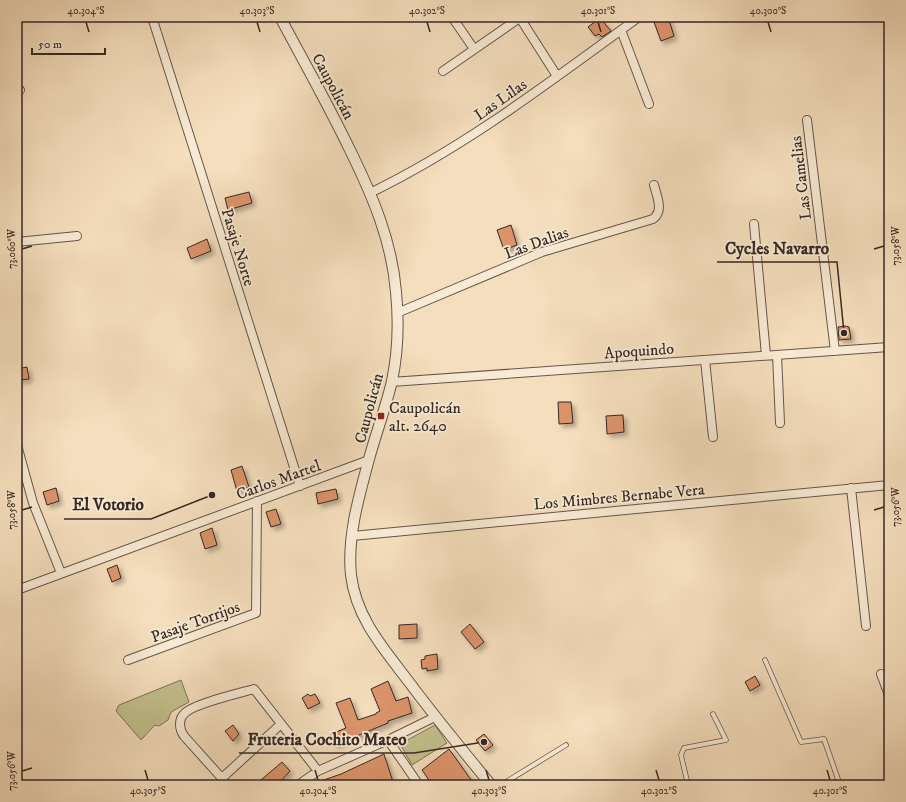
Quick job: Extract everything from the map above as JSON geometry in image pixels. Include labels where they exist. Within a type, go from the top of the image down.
[{"type":"street","name":"Pasaje Norte","points":[[152,17],[300,486]]},
{"type":"street","name":"Caupolicán","points":[[280,17],[333,114],[370,193],[390,252],[397,313],[396,352],[392,382],[369,460],[352,536],[350,550],[352,578],[363,617],[376,638],[435,717],[491,785]]},
{"type":"street","points":[[452,17],[474,49]]},
{"type":"street","name":"Las Lilas","points":[[370,193],[446,152],[557,76],[639,17]]},
{"type":"street","points":[[443,71],[520,18],[557,76]]},
{"type":"street","points":[[621,30],[649,104]]},
{"type":"street","name":"Las Camelias","points":[[807,120],[835,350]]},
{"type":"street","name":"Las Dalias","points":[[397,313],[542,252],[653,219],[658,216],[660,210],[654,185]]},
{"type":"street","points":[[754,224],[766,355]]},
{"type":"street","points":[[17,242],[77,236]]},
{"type":"street","name":"Apoquindo","points":[[392,382],[889,347]]},
{"type":"street","points":[[776,355],[780,423]]},
{"type":"street","points":[[706,360],[713,437]]},
{"type":"street","points":[[17,445],[33,503],[61,573]]},
{"type":"street","name":"Carlos Martel","points":[[17,590],[369,460]]},
{"type":"street","name":"Los Mimbres Bernabe Vera","points":[[352,536],[889,485]]},
{"type":"street","points":[[852,488],[866,626]]},
{"type":"street","name":"Pasaje Torrijos","points":[[128,660],[256,613],[257,501]]},
{"type":"street","points":[[881,674],[889,695]]},
{"type":"street","points":[[228,785],[182,732],[181,720],[186,712],[194,708],[254,689],[318,771]]},
{"type":"street","points":[[298,785],[318,771],[435,717]]},
{"type":"street","points":[[222,778],[281,724]]},
{"type":"street","points":[[388,740],[419,785]]},
{"type":"lane","points":[[765,660],[801,742],[824,738],[840,785]]},
{"type":"lane","points":[[688,785],[681,755],[682,750],[687,746],[726,740],[713,714]]},
{"type":"lane","points":[[501,785],[566,745]]},
{"type":"shaded area","points":[[181,680],[189,702],[171,712],[168,720],[159,726],[155,725],[141,740],[116,711],[119,705]]},
{"type":"shaded area","points":[[435,725],[447,743],[412,765],[400,744]]},
{"type":"building","points":[[668,17],[674,36],[661,41],[654,22]]},
{"type":"building","points":[[600,18],[611,31],[602,37],[599,34],[595,36],[588,27]]},
{"type":"building","points":[[249,192],[252,203],[228,210],[225,198]]},
{"type":"building","points":[[511,225],[517,245],[504,250],[497,230]]},
{"type":"building","points":[[207,239],[211,251],[191,259],[187,248]]},
{"type":"building","points":[[838,327],[849,327],[851,339],[839,340]]},
{"type":"building","points":[[27,367],[29,379],[17,380],[17,369]]},
{"type":"building","points":[[558,402],[571,402],[573,423],[559,424]]},
{"type":"building","points":[[623,415],[624,432],[607,434],[606,416]]},
{"type":"building","points":[[242,466],[249,487],[237,491],[231,470]]},
{"type":"building","points":[[56,488],[59,501],[47,505],[43,492]]},
{"type":"building","points":[[336,489],[338,499],[318,504],[316,493]]},
{"type":"building","points":[[276,509],[281,524],[271,527],[266,512]]},
{"type":"building","points":[[212,528],[217,545],[205,549],[200,533]]},
{"type":"building","points":[[117,565],[121,578],[112,582],[107,569]]},
{"type":"building","points":[[417,624],[417,638],[399,639],[399,625]]},
{"type":"building","points":[[470,624],[484,642],[475,649],[461,632]]},
{"type":"building","points":[[437,654],[438,669],[427,671],[427,668],[422,669],[421,660],[425,659],[425,656]]},
{"type":"building","points":[[755,676],[760,685],[750,691],[745,682]]},
{"type":"building","points":[[388,681],[396,701],[408,697],[412,713],[388,721],[388,723],[335,745],[331,734],[346,728],[336,703],[350,698],[358,720],[376,714],[380,711],[371,689]]},
{"type":"building","points":[[308,694],[310,696],[315,694],[320,703],[308,709],[302,698]]},
{"type":"building","points":[[233,725],[239,734],[233,741],[225,731]]},
{"type":"building","points":[[484,734],[493,745],[485,751],[476,740]]},
{"type":"building","points":[[449,749],[475,785],[433,785],[429,780],[422,770]]},
{"type":"building","points":[[384,754],[394,785],[315,785],[315,783],[341,774]]},
{"type":"building","points":[[282,762],[290,771],[277,785],[255,785]]},
{"type":"place","name":"Cycles Navarro","points":[[844,333]]},
{"type":"place","name":"Caupolicán alt. 2640","points":[[381,416]]},
{"type":"place","name":"El Votorio","points":[[212,495]]},
{"type":"place","name":"Fruteria Cochito Mateo","points":[[484,742]]}]
